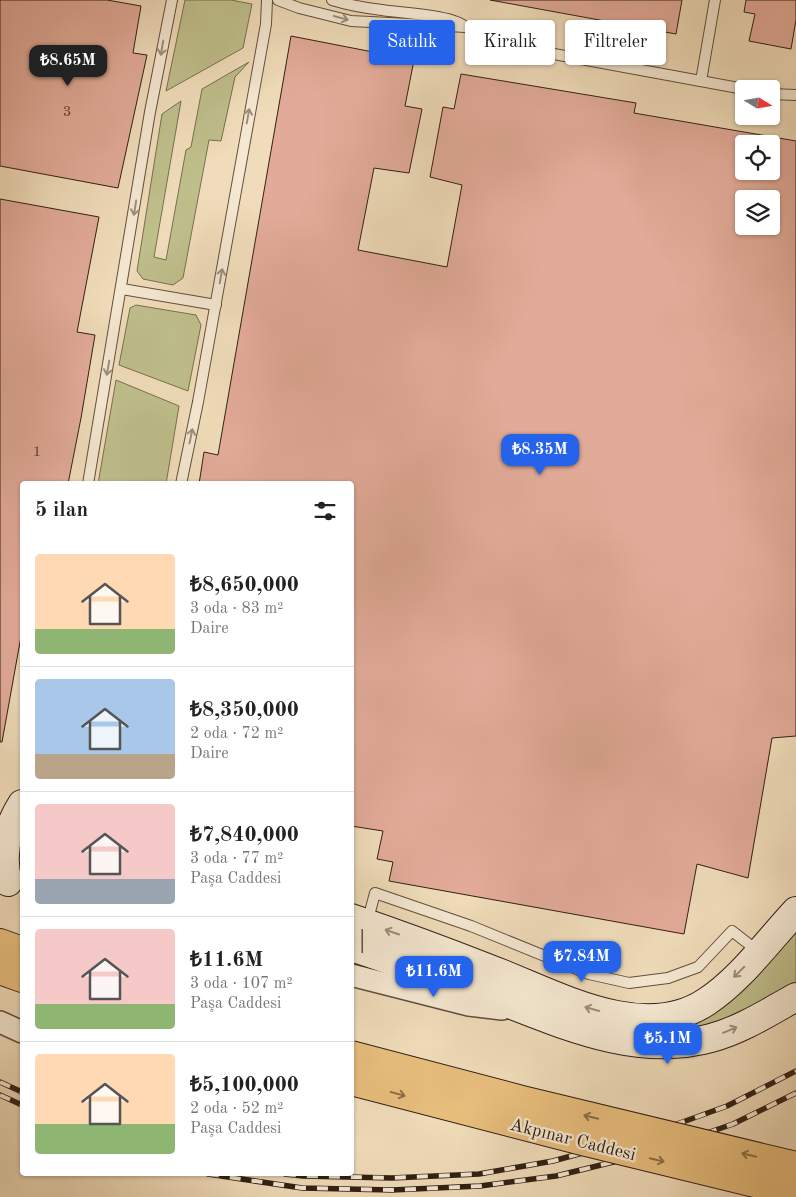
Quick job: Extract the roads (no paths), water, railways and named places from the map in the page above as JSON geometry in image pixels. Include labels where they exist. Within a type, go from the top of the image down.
[{"type":"main road","points":[[0,806],[20,804]]},
{"type":"main road","points":[[10,883],[5,874],[6,840],[11,822],[20,807]]},
{"type":"main road","points":[[356,924],[444,951],[591,1009],[640,1018],[664,1017],[684,1013],[706,1003],[725,987],[796,911]]},
{"type":"main road","points":[[0,943],[20,951]]},
{"type":"main road","points":[[354,948],[606,1037],[657,1045],[685,1043],[711,1038],[754,1020],[796,997]]},
{"type":"main road","points":[[0,970],[20,977]]},
{"type":"main road","name":"Akpınar Caddesi","points":[[354,1056],[531,1102],[796,1166]]},
{"type":"main road","name":"Akpınar Caddesi","points":[[354,1082],[564,1137],[796,1193]]},
{"type":"street","points":[[354,976],[469,1005],[531,1012]]},
{"type":"street","points":[[0,1022],[20,1031]]},
{"type":"lane","points":[[89,481],[150,112],[172,0]]},
{"type":"lane","points":[[182,481],[216,305],[266,24],[266,0]]},
{"type":"lane","points":[[278,0],[299,8],[351,21],[465,28]]},
{"type":"lane","points":[[332,0],[380,10],[441,17],[456,21],[465,27]]},
{"type":"lane","points":[[701,81],[715,0]]},
{"type":"lane","points":[[555,54],[735,87]]},
{"type":"lane","points":[[780,93],[796,90]]},
{"type":"lane","points":[[780,94],[796,95]]},
{"type":"lane","points":[[122,289],[216,305]]},
{"type":"lane","points":[[356,924],[375,893],[471,926],[589,974],[629,983],[668,978],[698,967],[732,931],[759,952]]},
{"type":"railway","points":[[303,1176],[392,1178],[479,1174],[553,1161],[641,1137],[727,1106],[796,1071]]},
{"type":"railway","points":[[0,1082],[20,1091]]},
{"type":"railway","points":[[221,1176],[302,1188],[392,1190],[480,1186],[556,1176],[646,1154],[733,1124],[796,1093]]},
{"type":"railway","points":[[0,1095],[20,1104]]}]
